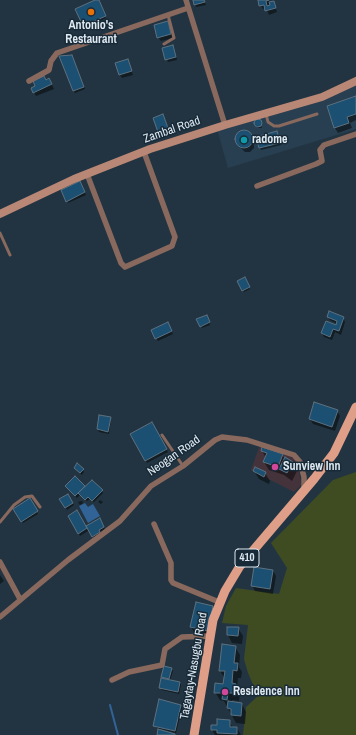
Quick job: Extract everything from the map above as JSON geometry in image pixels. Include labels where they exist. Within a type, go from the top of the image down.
[{"type":"main road","name":"Tagaytay-Nasugbu Road","points":[[194,735],[210,636],[219,602],[240,566],[304,491],[334,453],[356,407]]},
{"type":"street","points":[[186,0],[225,125]]},
{"type":"street","points":[[29,81],[49,70],[51,61],[58,53],[188,8]]},
{"type":"street","name":"Zambal Road","points":[[0,214],[87,174],[144,152],[266,112],[322,97],[356,81]]},
{"type":"street","points":[[257,186],[316,164],[322,160],[320,150],[324,145],[356,134]]},
{"type":"street","points":[[87,174],[120,263],[125,266],[172,246],[175,236],[144,152]]},
{"type":"street","name":"Neogan Road","points":[[0,617],[68,560],[120,521],[151,486],[183,466],[215,440],[222,437],[247,440],[294,455],[300,462],[304,477],[304,491]]},
{"type":"street","points":[[154,524],[171,563],[171,580],[173,583],[219,602]]},
{"type":"street","points":[[0,562],[20,600]]},
{"type":"street","points":[[112,680],[129,672],[162,665],[165,648],[182,637],[210,636]]},
{"type":"lane","points":[[164,44],[174,38],[168,15]]},
{"type":"lane","points":[[266,112],[268,122],[274,126],[279,126],[317,114]]},
{"type":"lane","points":[[0,233],[10,255]]},
{"type":"lane","points":[[162,435],[183,466]]},
{"type":"lane","points":[[0,522],[14,505],[25,497],[32,496],[40,506]]},
{"type":"shaded area","points":[[356,85],[356,129],[228,168],[217,129],[271,116]]},
{"type":"shaded area","name":"Sunview Inn","points":[[260,445],[294,458],[298,463],[301,485],[294,492],[251,470]]},
{"type":"green space","points":[[356,472],[356,735],[243,735],[246,707],[258,696],[248,673],[244,659],[248,625],[222,623],[226,606],[236,588],[279,594],[287,568],[271,543],[333,480]]},
{"type":"water","points":[[85,503],[88,507],[93,504],[100,516],[88,523],[79,506]]},
{"type":"building","name":"Antonio's Restaurant","points":[[95,0],[99,0],[106,16],[83,26],[75,9]]},
{"type":"building","points":[[193,0],[204,0],[205,2],[194,5]]},
{"type":"building","points":[[258,0],[269,0],[266,1],[267,6],[270,5],[269,2],[274,1],[276,8],[265,11],[264,5],[259,6]]},
{"type":"building","points":[[168,21],[171,34],[157,38],[154,25]]},
{"type":"building","points":[[173,45],[176,57],[165,60],[162,48]]},
{"type":"building","points":[[72,55],[84,87],[73,91],[59,56]]},
{"type":"building","points":[[128,59],[132,71],[119,75],[115,63]]},
{"type":"building","points":[[44,76],[46,80],[49,78],[52,84],[33,93],[31,88],[35,86],[33,81]]},
{"type":"building","points":[[356,96],[356,114],[347,117],[349,123],[334,128],[327,106]]},
{"type":"building","points":[[163,114],[169,131],[159,135],[153,118]]},
{"type":"building","points":[[256,119],[260,119],[262,123],[260,127],[256,127],[254,125],[254,121]]},
{"type":"building","name":"radome","points":[[240,130],[248,130],[253,135],[251,146],[248,148],[240,148],[235,143],[235,135]]},
{"type":"building","points":[[277,131],[280,143],[259,148],[256,137]]},
{"type":"building","points":[[80,181],[85,192],[66,202],[61,190]]},
{"type":"building","points":[[245,277],[250,287],[242,291],[237,281]]},
{"type":"building","points":[[329,311],[344,317],[339,331],[333,329],[330,337],[321,333],[326,321],[336,325],[337,321],[327,317]]},
{"type":"building","points":[[207,315],[210,322],[200,327],[196,319]]},
{"type":"building","points":[[168,322],[172,331],[155,339],[151,330]]},
{"type":"building","points":[[314,402],[338,410],[332,427],[309,419]]},
{"type":"building","points":[[99,415],[111,417],[108,432],[97,429]]},
{"type":"building","points":[[152,422],[167,449],[145,461],[130,434]]},
{"type":"building","points":[[262,447],[283,454],[278,467],[263,462],[267,453],[261,451]]},
{"type":"building","points":[[285,457],[293,462],[287,473],[279,469]]},
{"type":"building","points":[[77,463],[84,469],[80,473],[74,468]]},
{"type":"building","points":[[255,467],[266,472],[264,477],[253,471]]},
{"type":"building","points":[[75,476],[85,486],[75,496],[65,486]]},
{"type":"building","points":[[92,480],[103,490],[92,501],[88,497],[85,500],[78,493]]},
{"type":"building","points":[[68,494],[73,503],[65,508],[59,499]]},
{"type":"building","points":[[30,498],[38,511],[21,522],[13,509]]},
{"type":"building","points":[[77,510],[87,528],[78,534],[68,516]]},
{"type":"building","points":[[100,518],[104,527],[99,530],[100,532],[92,537],[86,526]]},
{"type":"building","points":[[254,567],[273,570],[270,589],[251,586]]},
{"type":"building","points":[[196,602],[213,606],[208,631],[190,627]]},
{"type":"building","points":[[227,627],[239,627],[238,636],[227,635]]},
{"type":"building","points":[[222,644],[236,646],[234,663],[238,663],[237,671],[233,670],[232,683],[236,684],[235,693],[228,693],[227,700],[222,699],[223,693],[214,693],[215,683],[223,684],[225,671],[219,671]]},
{"type":"building","points":[[164,666],[172,668],[169,679],[161,677]]},
{"type":"building","points":[[161,678],[180,682],[178,692],[159,688]]},
{"type":"building","points":[[159,699],[181,705],[175,731],[153,726]]},
{"type":"building","points":[[228,701],[242,703],[241,716],[231,715],[231,709],[227,708]]},
{"type":"building","points":[[217,719],[230,720],[230,727],[237,727],[237,734],[217,733],[217,730],[211,730],[211,725],[217,725]]},
{"type":"building","points":[[158,729],[175,734],[175,735],[157,735]]},
{"type":"waterway","points":[[110,705],[118,735]]},
{"type":"place","name":"Antonio's Restaurant","points":[[91,12]]},
{"type":"place","name":"radome","points":[[244,140]]},
{"type":"place","name":"Sunview Inn","points":[[275,467]]},
{"type":"place","name":"Residence Inn","points":[[225,692]]}]
